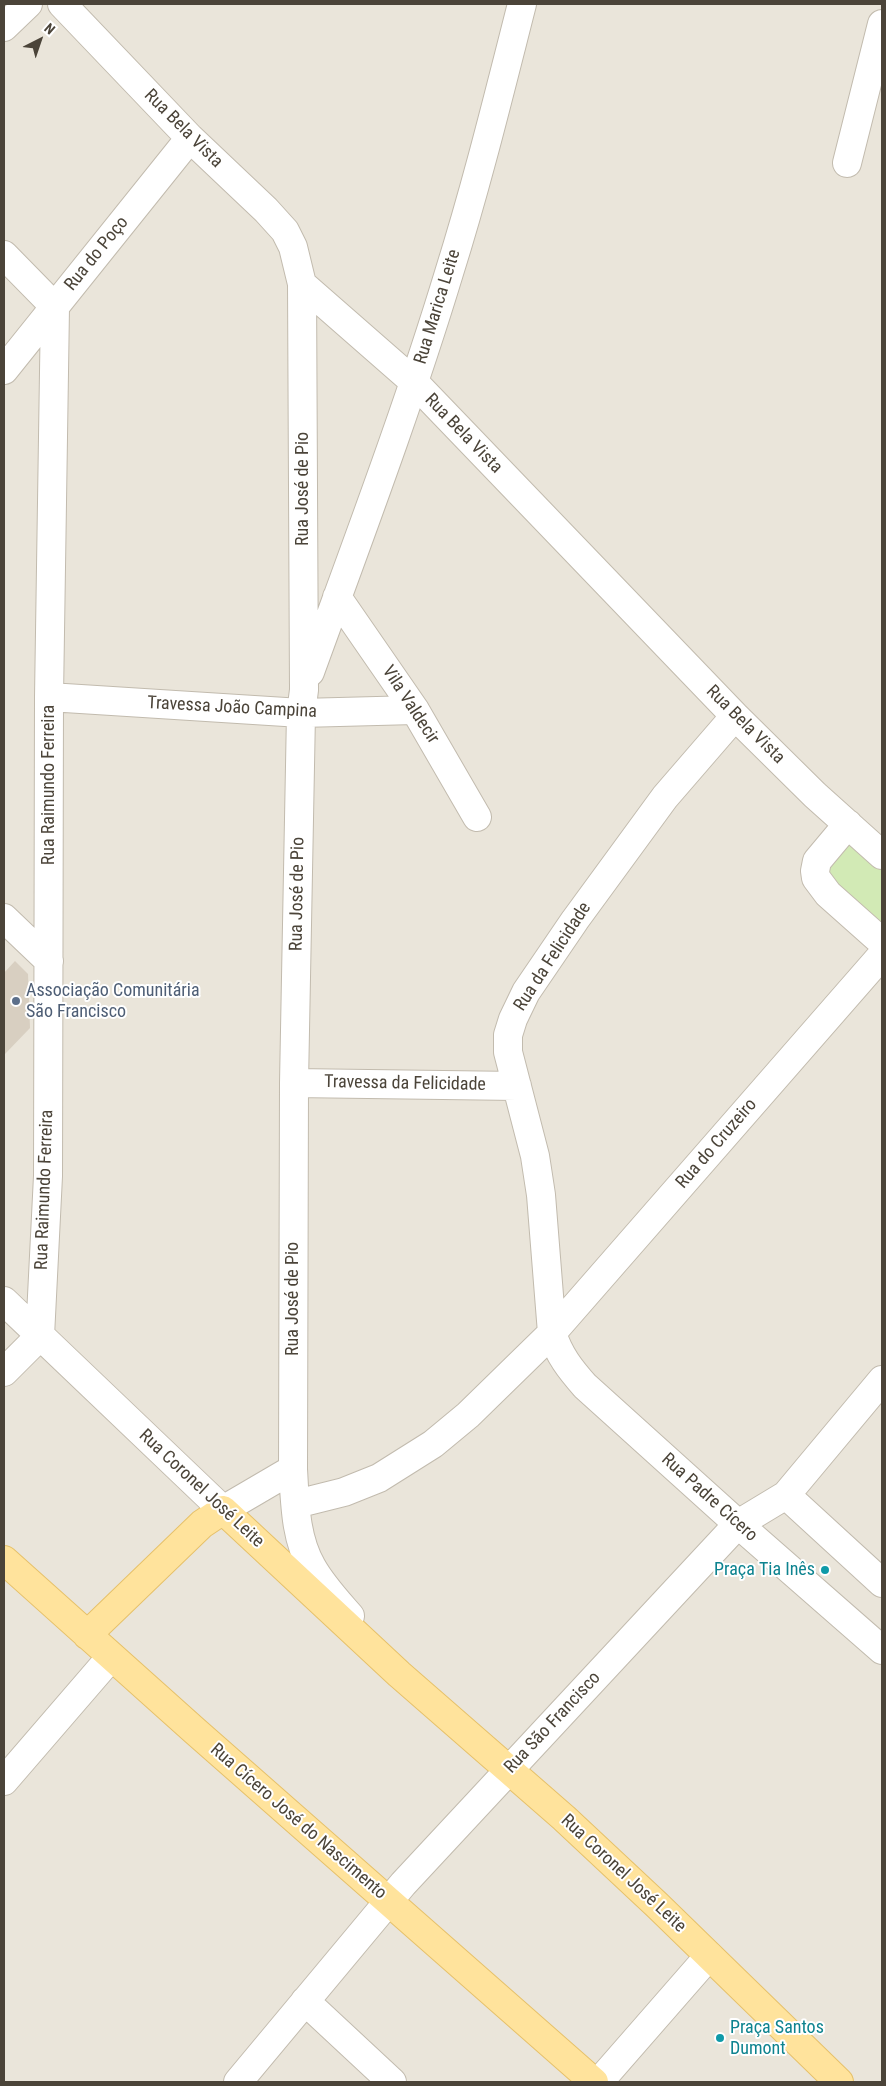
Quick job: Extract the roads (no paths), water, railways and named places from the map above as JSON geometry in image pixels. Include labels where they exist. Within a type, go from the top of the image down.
[{"type":"main road","points":[[87,1635],[202,1524],[223,1510]]},
{"type":"main road","name":"Rua Coronel José Leite","points":[[223,1510],[399,1674],[564,1818],[839,2082]]},
{"type":"main road","name":"Rua Cícero José do Nascimento","points":[[4,1560],[111,1657],[594,2082]]},
{"type":"street","points":[[4,27],[28,4]]},
{"type":"street","name":"Rua Bela Vista","points":[[62,4],[190,138],[266,210],[284,231],[292,247],[302,284],[414,382],[735,716],[815,795],[880,849]]},
{"type":"street","name":"Rua Marica Leite","points":[[302,701],[414,382],[450,273],[492,123],[522,4]]},
{"type":"street","points":[[847,163],[882,24]]},
{"type":"street","name":"Rua do Poço","points":[[4,370],[190,138]]},
{"type":"street","points":[[4,254],[55,307]]},
{"type":"street","name":"Rua José de Pio","points":[[296,1504],[293,1469],[294,1083],[302,701],[302,284]]},
{"type":"street","name":"Rua Raimundo Ferreira","points":[[40,1336],[48,1176],[50,697],[55,307]]},
{"type":"street","name":"Vila Valdecir","points":[[337,597],[415,710],[477,818]]},
{"type":"street","name":"Travessa João Campina","points":[[50,697],[302,701],[415,710]]},
{"type":"street","name":"Rua da Felicidade","points":[[552,1333],[536,1156],[508,1052],[508,1035],[513,1019],[526,992],[575,920],[665,797],[735,716]]},
{"type":"street","points":[[848,824],[817,861],[816,878],[828,894],[882,942]]},
{"type":"street","points":[[4,918],[49,961]]},
{"type":"street","name":"Rua do Cruzeiro","points":[[296,1504],[355,1488],[405,1463],[433,1444],[468,1415],[552,1333],[882,954]]},
{"type":"street","name":"Travessa da Felicidade","points":[[294,1083],[516,1086]]},
{"type":"street","name":"Rua Coronel José Leite","points":[[4,1302],[223,1510]]},
{"type":"street","name":"Rua Padre Cícero","points":[[552,1333],[558,1352],[585,1386],[882,1650]]},
{"type":"street","points":[[4,1372],[40,1336]]},
{"type":"street","name":"Rua São Francisco","points":[[238,2082],[388,1901],[738,1524],[786,1495],[882,1380]]},
{"type":"street","points":[[223,1510],[293,1469]]},
{"type":"street","points":[[786,1495],[882,1583]]},
{"type":"street","name":"Rua Coronel José Leite","points":[[296,1504],[299,1531],[312,1566],[356,1625],[399,1674]]},
{"type":"street","points":[[4,1781],[111,1657]]},
{"type":"street","points":[[600,2082],[709,1956]]},
{"type":"street","points":[[305,2001],[392,2082]]},
{"type":"place","name":"Associação Comunitária São Francisco","points":[[16,1001]]},
{"type":"place","name":"Praça Tia Inês","points":[[825,1570]]},
{"type":"place","name":"Praça Santos Dumont","points":[[720,2038]]}]
